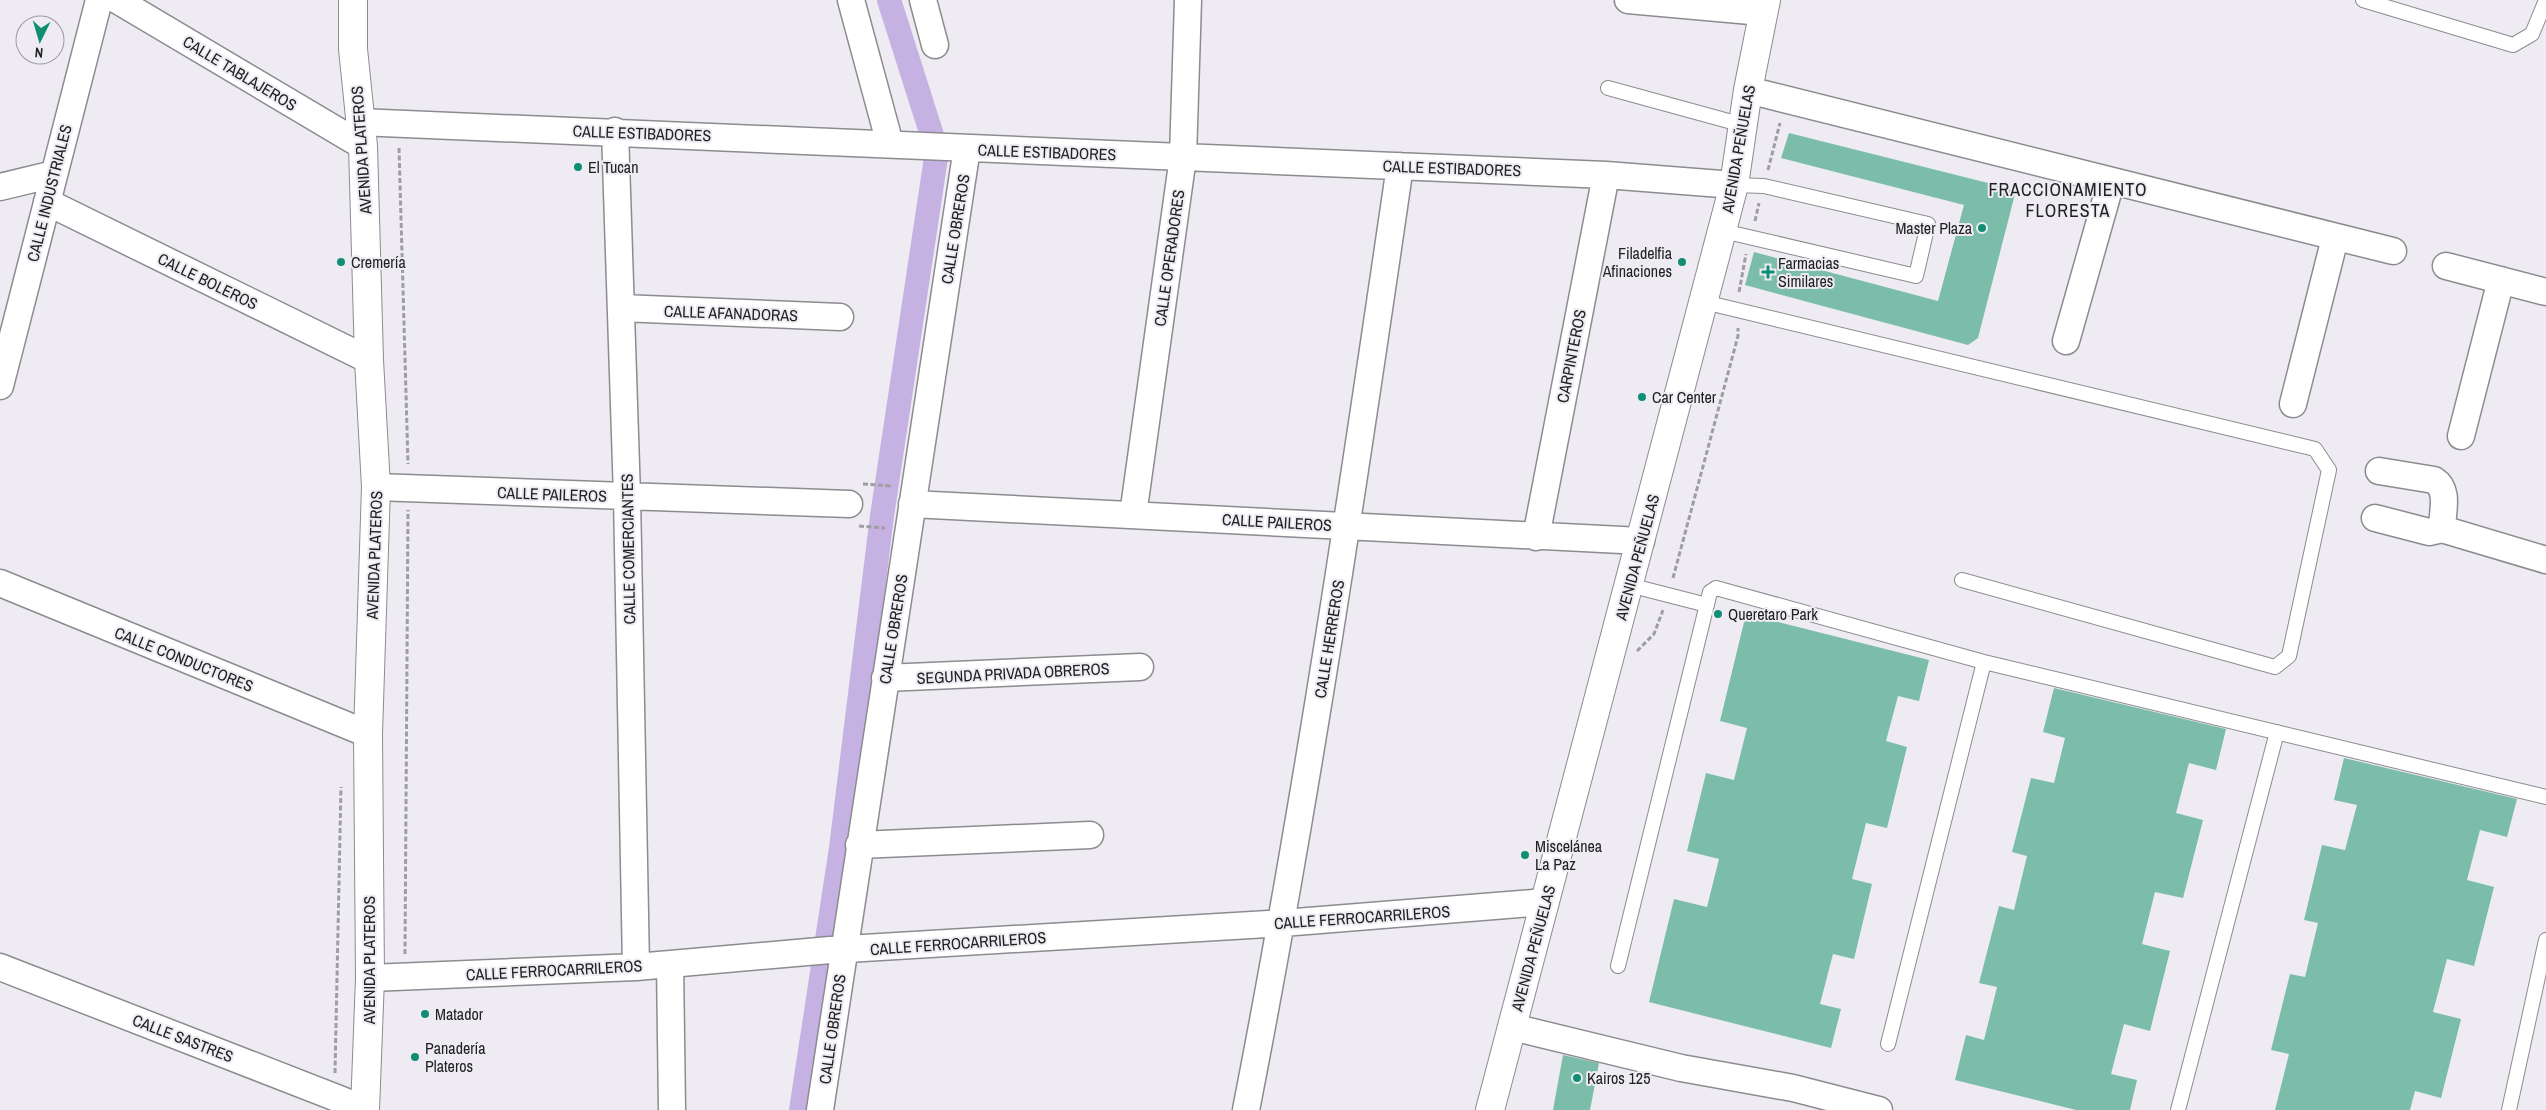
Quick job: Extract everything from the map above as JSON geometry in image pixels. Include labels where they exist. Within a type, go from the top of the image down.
[{"type":"street","name":"CALLE INDUSTRIALES","points":[[0,386],[98,0]]},
{"type":"street","name":"CALLE TABLAJEROS","points":[[117,0],[361,134]]},
{"type":"street","name":"AVENIDA PLATEROS","points":[[353,0],[353,49],[361,134],[369,360],[376,487],[368,734],[370,978],[366,1110]]},
{"type":"street","points":[[852,0],[890,144]]},
{"type":"street","points":[[923,0],[935,45]]},
{"type":"street","name":"CALLE OPERADORES","points":[[1133,515],[1183,158],[1188,0]]},
{"type":"street","points":[[1628,0],[1764,6]]},
{"type":"street","name":"AVENIDA PEÑUELAS","points":[[1490,1110],[1723,231],[1734,185],[1748,90],[1764,6]]},
{"type":"street","points":[[1748,90],[2393,251]]},
{"type":"street","name":"CALLE ESTIBADORES","points":[[361,134],[398,122],[1183,158],[1606,175],[1734,185]]},
{"type":"street","name":"CALLE COMERCIANTES","points":[[615,132],[627,496],[636,967]]},
{"type":"street","name":"CALLE OBREROS","points":[[820,1110],[836,950],[859,845],[885,678],[903,495],[962,148]]},
{"type":"street","name":"CALLE HERREROS","points":[[1246,1110],[1283,923],[1347,526],[1400,166]]},
{"type":"street","points":[[0,188],[54,174]]},
{"type":"street","name":"CARPINTEROS","points":[[1536,537],[1606,175]]},
{"type":"street","points":[[2066,340],[2111,182]]},
{"type":"street","name":"CALLE BOLEROS","points":[[47,202],[369,360]]},
{"type":"street","points":[[2293,404],[2335,238]]},
{"type":"street","points":[[2446,266],[2546,292]]},
{"type":"street","points":[[2461,436],[2501,280]]},
{"type":"street","name":"CALLE AFANADORAS","points":[[621,308],[840,317]]},
{"type":"street","points":[[2379,471],[2434,480],[2441,484],[2444,492],[2442,529]]},
{"type":"street","name":"CALLE PAILEROS","points":[[376,487],[627,496],[852,515]]},
{"type":"street","name":"CALLE PAILEROS","points":[[903,495],[1133,515],[1641,542]]},
{"type":"street","points":[[2375,518],[2429,532],[2442,529],[2546,560]]},
{"type":"street","name":"CALLE CONDUCTORES","points":[[0,583],[368,734]]},
{"type":"street","name":"SEGUNDA PRIVADA OBREROS","points":[[885,678],[1140,667]]},
{"type":"street","points":[[859,845],[1090,835]]},
{"type":"street","name":"CALLE FERROCARRILEROS","points":[[370,978],[636,967],[836,950],[1283,923],[1545,902]]},
{"type":"street","points":[[670,964],[672,1110]]},
{"type":"street","name":"CALLE SASTRES","points":[[0,967],[366,1110]]},
{"type":"street","points":[[1512,1027],[1681,1068],[1790,1099],[1879,1110]]},
{"type":"lane","points":[[2363,0],[2513,44],[2532,34],[2546,0]]},
{"type":"lane","points":[[1608,88],[1743,126]]},
{"type":"lane","points":[[1723,231],[1750,239],[1916,276],[1928,224],[1764,186],[1734,185]]},
{"type":"lane","points":[[1704,302],[2315,449],[2328,470],[2289,656],[2275,667],[1962,580]]},
{"type":"lane","points":[[1630,585],[1707,605]]},
{"type":"lane","points":[[1618,966],[1710,592],[1716,588],[1984,662],[2546,797]]},
{"type":"lane","points":[[1888,1044],[1984,662]]},
{"type":"lane","points":[[2178,1110],[2277,732]]},
{"type":"lane","points":[[2509,1110],[2546,940]]},
{"type":"path","points":[[1631,657],[1654,634],[1668,595],[1738,336],[1739,285],[1786,101]]},
{"type":"path","points":[[398,122],[408,489],[405,976]]},
{"type":"path","points":[[867,484],[903,495]]},
{"type":"path","points":[[852,515],[889,528]]},
{"type":"path","points":[[335,1098],[342,783]]},
{"type":"building","name":"Master Plaza","points":[[1789,133],[2016,190],[1978,338],[1968,345],[1745,285],[1754,252],[1938,301],[1964,205],[1781,158]]},
{"type":"building","points":[[1746,614],[1929,660],[1919,701],[1898,696],[1886,741],[1907,747],[1887,828],[1866,823],[1852,879],[1872,884],[1854,959],[1833,954],[1820,1004],[1841,1009],[1831,1048],[1649,1002],[1674,899],[1707,907],[1719,859],[1687,851],[1706,773],[1734,780],[1747,728],[1720,721]]},
{"type":"building","points":[[2054,688],[2226,729],[2216,770],[2189,763],[2176,813],[2203,820],[2183,898],[2155,892],[2142,944],[2170,951],[2150,1031],[2124,1024],[2111,1074],[2137,1080],[2130,1110],[2076,1110],[1955,1080],[1966,1035],[1984,1040],[1997,987],[1979,983],[1999,906],[2014,910],[2027,856],[2012,852],[2031,778],[2054,783],[2065,738],[2043,732]]},
{"type":"building","points":[[2344,758],[2517,799],[2507,837],[2480,830],[2467,880],[2494,887],[2474,966],[2447,959],[2433,1012],[2461,1019],[2441,1098],[2415,1091],[2410,1110],[2275,1110],[2289,1054],[2271,1050],[2290,974],[2305,977],[2318,923],[2304,920],[2322,845],[2345,850],[2357,805],[2334,800]]},
{"type":"building","name":"Kairos 125","points":[[1563,1055],[1599,1063],[1590,1110],[1553,1110]]},
{"type":"waterway","points":[[801,1110],[841,848],[882,516],[937,151],[889,0]]},
{"type":"place","name":"El Tucan","points":[[578,167]]},
{"type":"place","name":"Master Plaza","points":[[1982,228]]},
{"type":"place","name":"Cremería","points":[[341,262]]},
{"type":"place","name":"Filadelfia Afinaciones","points":[[1682,262]]},
{"type":"place","name":"Farmacias Similares","points":[[1768,272]]},
{"type":"place","name":"Car Center","points":[[1642,397]]},
{"type":"place","name":"Queretaro Park","points":[[1718,614]]},
{"type":"place","name":"Miscelánea La Paz","points":[[1525,855]]},
{"type":"place","name":"Matador","points":[[425,1014]]},
{"type":"place","name":"Panadería Plateros","points":[[415,1057]]},
{"type":"place","name":"Kairos 125","points":[[1577,1078]]},
{"type":"district","name":"FRACCIONAMIENTO FLORESTA","points":[[2068,199]]}]
